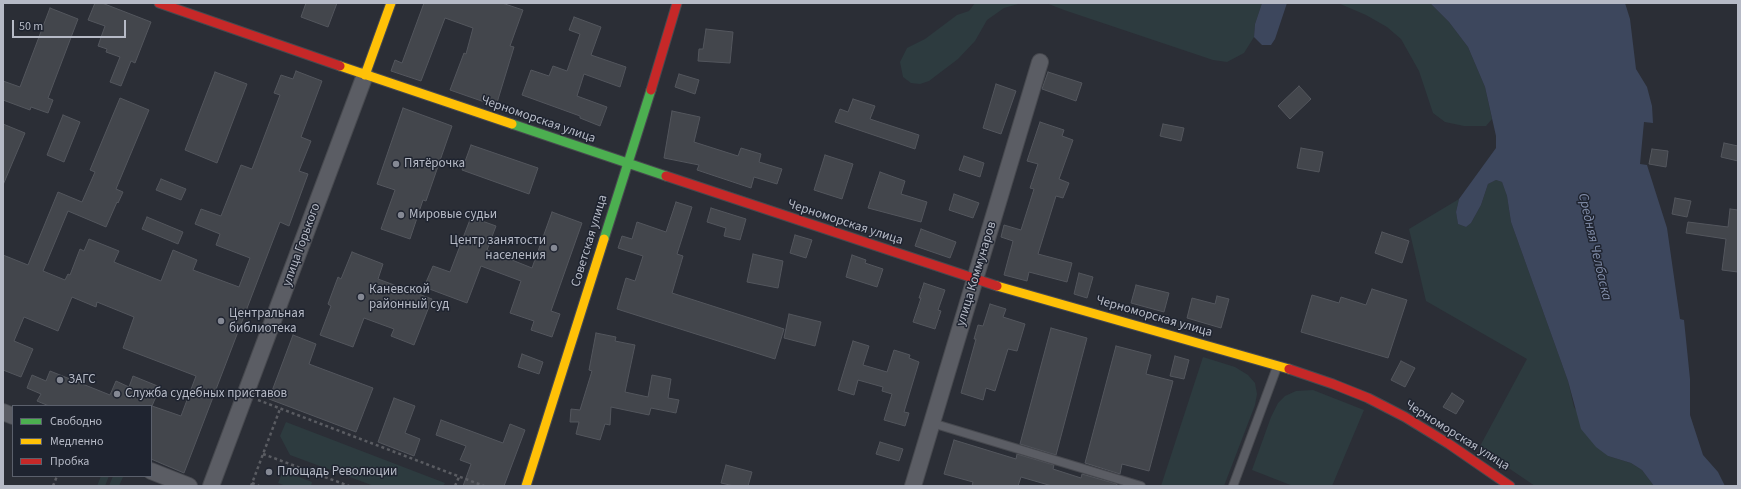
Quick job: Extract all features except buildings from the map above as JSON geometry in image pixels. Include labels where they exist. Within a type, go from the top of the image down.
[{"type":"street","name":"Черноморская улица","points":[[159,3],[365,75],[976,280],[1278,366],[1333,384],[1368,398],[1405,417],[1449,444],[1510,486]]},
{"type":"street","name":"улица Горького","points":[[211,486],[246,396],[391,3]]},
{"type":"street","name":"Советская улица","points":[[526,486],[628,164],[677,3]]},
{"type":"street","name":"улица Коммунаров","points":[[914,486],[1040,62]]},
{"type":"street","points":[[152,471],[189,486]]},
{"type":"lane","points":[[1233,486],[1278,366]]},
{"type":"lane","points":[[932,423],[1141,486]]},
{"type":"path","points":[[246,396],[484,486]]},
{"type":"path","points":[[259,486],[251,485],[280,409]]},
{"type":"path","points":[[263,454],[349,486]]},
{"type":"path","points":[[455,486],[459,477]]},
{"type":"shaded area","points":[[975,3],[1022,3],[1004,8],[987,20],[975,41],[958,59],[929,81],[920,84],[911,83],[903,77],[900,62],[907,48],[925,39],[957,15],[969,11]]},
{"type":"shaded area","points":[[1046,3],[1262,3],[1255,24],[1254,37],[1244,53],[1227,62],[1213,60]]},
{"type":"shaded area","points":[[1338,3],[1430,3],[1449,22],[1468,47],[1485,87],[1492,119],[1486,126],[1464,126],[1445,122],[1433,113],[1419,71],[1401,39],[1387,27],[1366,15]]},
{"type":"shaded area","points":[[1496,180],[1502,182],[1507,196],[1511,222],[1568,381],[1574,407],[1608,456],[1631,463],[1642,470],[1654,486],[1535,486],[1479,448],[1527,359],[1426,301],[1409,229],[1459,199],[1456,212],[1458,224],[1466,227],[1471,223],[1481,205],[1488,184]]},
{"type":"shaded area","points":[[1203,357],[1235,367],[1248,375],[1255,383],[1257,394],[1255,405],[1224,486],[1161,486]]},
{"type":"shaded area","points":[[1313,390],[1364,410],[1332,486],[1293,486],[1252,470],[1271,417],[1278,403],[1285,396],[1296,391]]},
{"type":"shaded area","points":[[286,422],[445,483],[443,486],[374,486],[290,455],[280,436]]},
{"type":"shaded area","points":[[283,471],[312,482],[311,486],[286,486],[278,483]]},
{"type":"shaded area","points":[[101,477],[109,477],[105,486],[97,486]]},
{"type":"shaded area","points":[[113,477],[123,477],[119,486],[109,486]]},
{"type":"water","points":[[1262,3],[1287,3],[1275,39],[1271,45],[1262,45],[1254,37],[1255,24]]},
{"type":"water","name":"Средняя Челбаска","points":[[1430,3],[1625,3],[1630,19],[1636,69],[1647,87],[1652,106],[1653,123],[1644,122],[1640,164],[1647,165],[1667,228],[1680,319],[1684,320],[1690,379],[1690,415],[1703,455],[1718,472],[1725,486],[1654,486],[1642,470],[1631,463],[1608,456],[1596,447],[1581,429],[1568,381],[1511,222],[1507,196],[1502,182],[1496,180],[1488,184],[1481,205],[1471,223],[1466,227],[1458,224],[1456,212],[1459,199],[1496,148],[1496,136],[1485,87],[1468,47],[1449,22]]},
{"type":"traffic: fast","points":[[604,239],[651,90]]},
{"type":"traffic: fast","points":[[512,124],[666,176]]},
{"type":"traffic: slow","points":[[365,75],[391,3]]},
{"type":"traffic: slow","points":[[340,66],[512,124]]},
{"type":"traffic: slow","points":[[526,486],[604,239]]},
{"type":"traffic: slow","points":[[997,286],[1289,369]]},
{"type":"traffic: jam","points":[[159,3],[340,66]]},
{"type":"traffic: jam","points":[[651,90],[677,3]]},
{"type":"traffic: jam","points":[[666,176],[997,286]]},
{"type":"traffic: jam","points":[[1289,369],[1368,398],[1405,417],[1449,444],[1510,486]]},
{"type":"place","name":"Пятёрочка","points":[[396,164]]},
{"type":"place","name":"Мировые судьи","points":[[401,215]]},
{"type":"place","name":"Центр занятости населения","points":[[554,248]]},
{"type":"place","name":"Каневской районный суд","points":[[361,297]]},
{"type":"place","name":"Центральная библиотека","points":[[221,321]]},
{"type":"place","name":"ЗАГС","points":[[60,380]]},
{"type":"place","name":"Служба судебных приставов","points":[[117,394]]},
{"type":"place","name":"Площадь Революции","points":[[269,472]]}]
